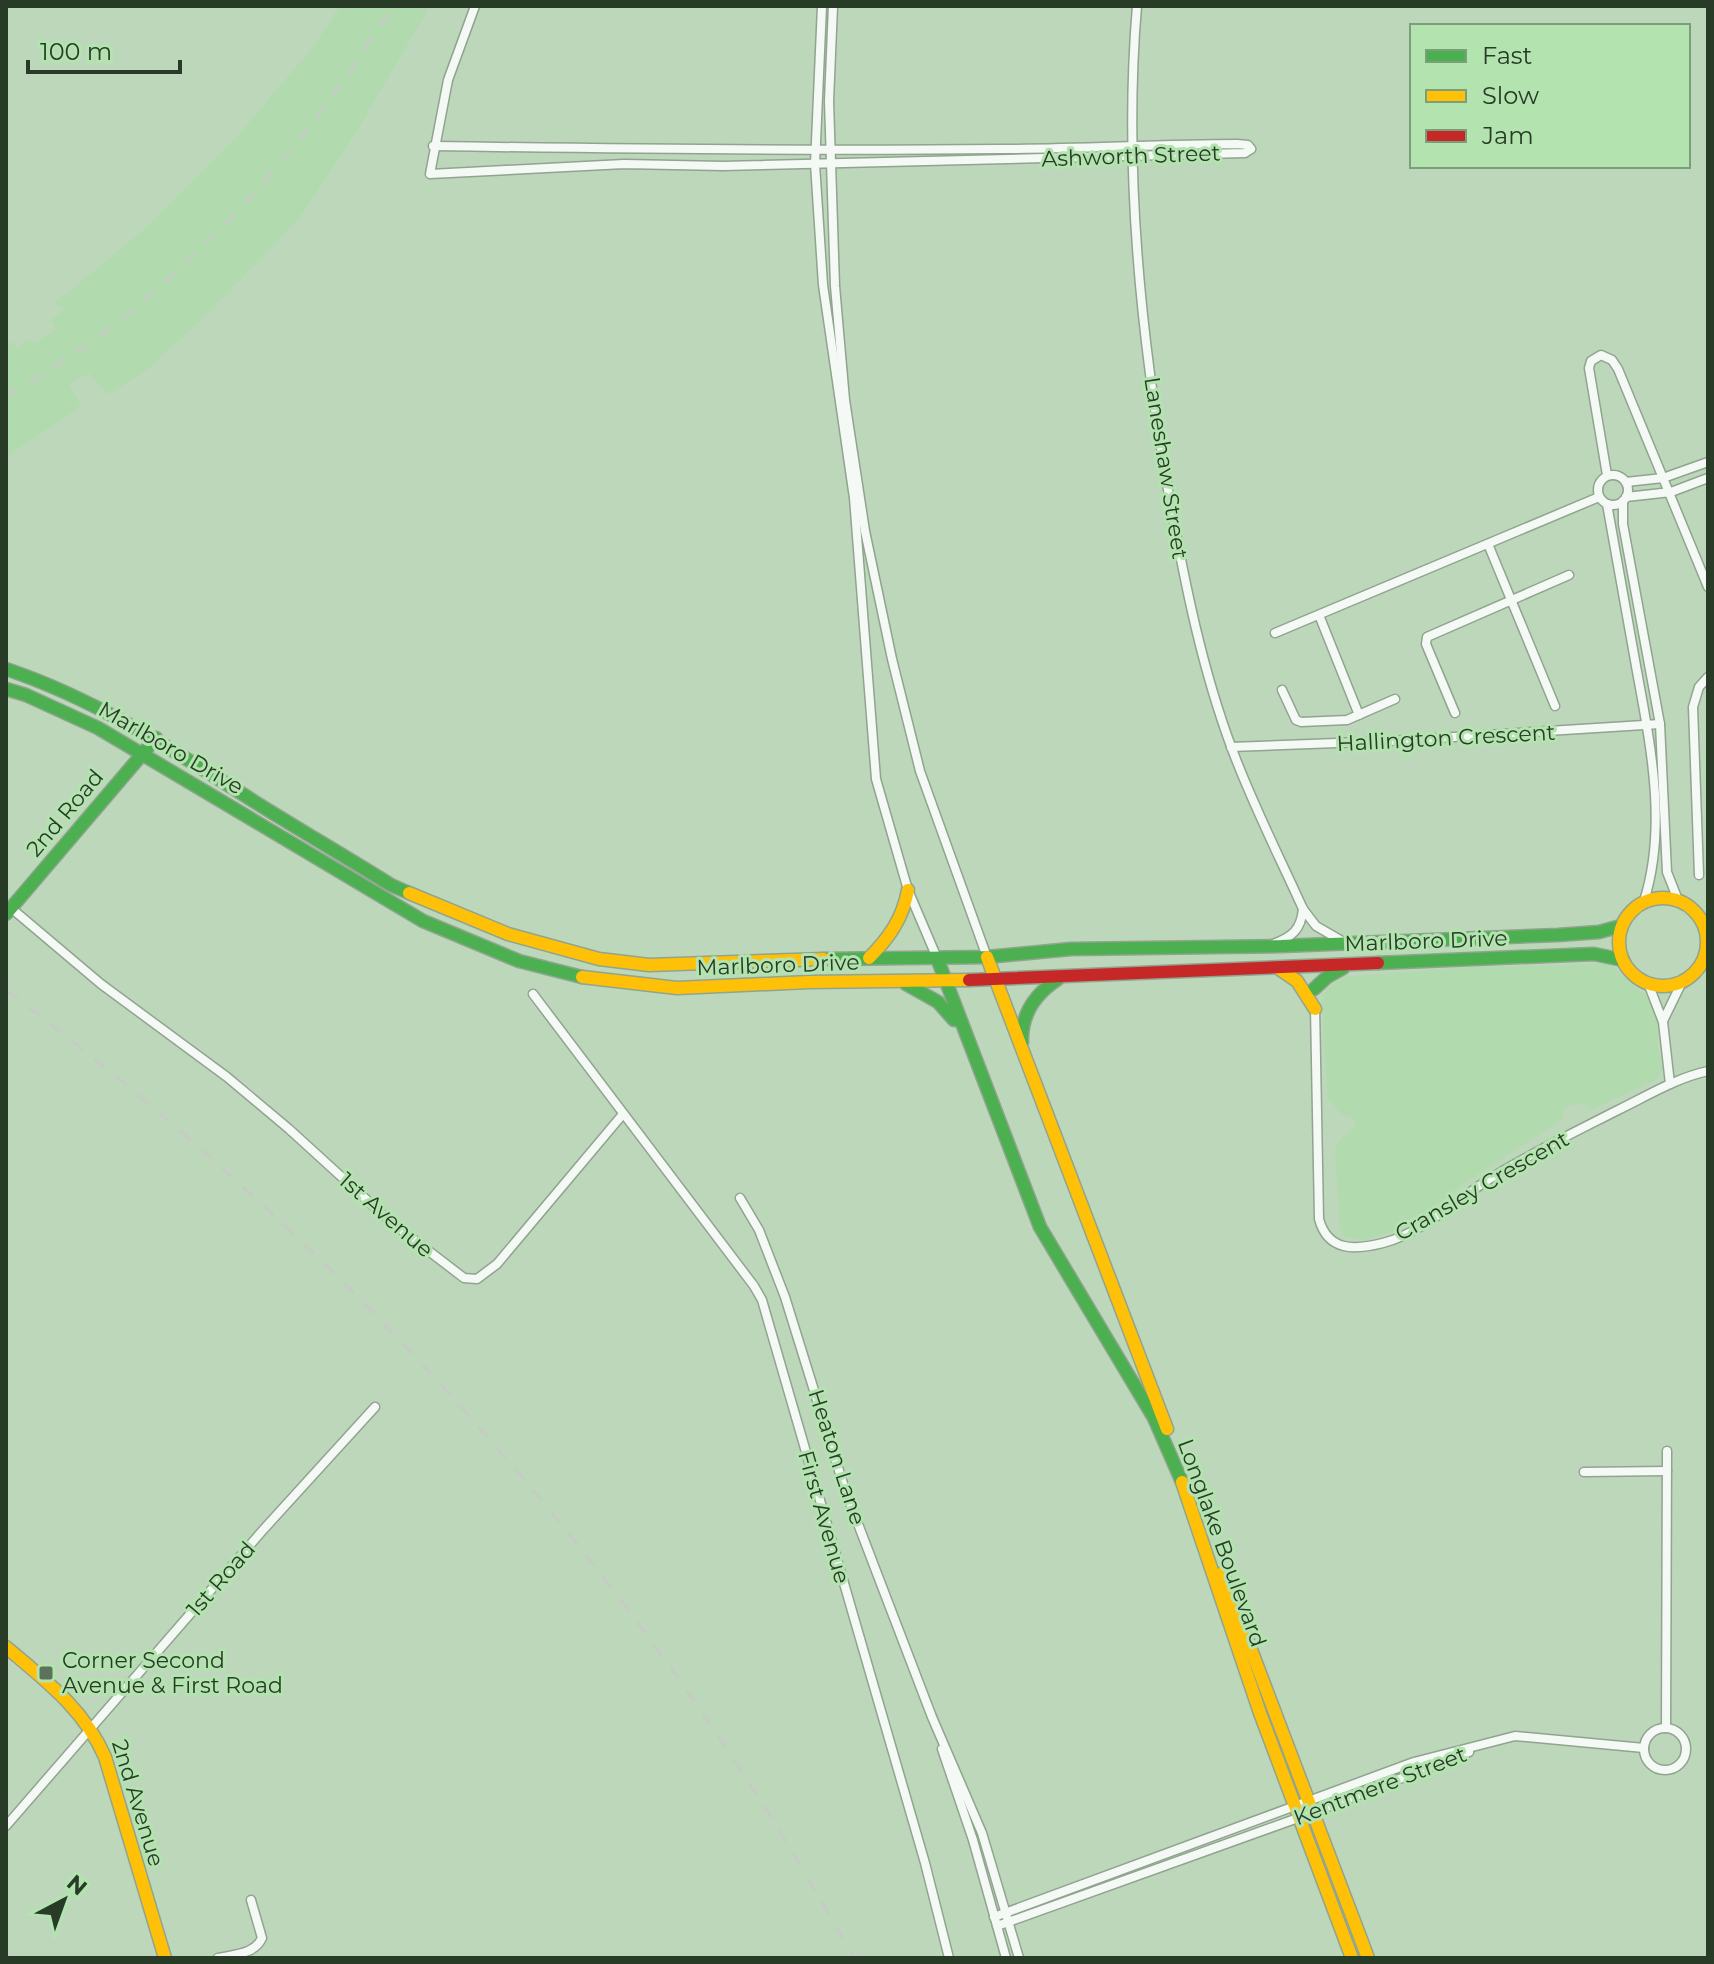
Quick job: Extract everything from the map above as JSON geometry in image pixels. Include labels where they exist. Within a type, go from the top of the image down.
[{"type":"main road","name":"Marlboro Drive","points":[[6,669],[77,696],[156,738],[391,885],[460,916],[535,943],[599,959],[649,965],[987,957],[1071,949],[1558,935],[1599,932],[1621,926]]},
{"type":"main road","name":"Marlboro Drive","points":[[6,689],[68,713],[423,921],[519,961],[569,975],[677,988],[1060,977],[1594,954],[1623,960]]},
{"type":"main road","name":"2nd Road","points":[[9,911],[156,738]]},
{"type":"main road","points":[[869,958],[895,930],[905,908],[908,890]]},
{"type":"main road","points":[[1661,897],[1678,900],[1693,909],[1704,921],[1708,940],[1706,957],[1696,972],[1682,982],[1665,986],[1648,983],[1633,974],[1623,960],[1618,943],[1621,926],[1630,912],[1644,901],[1661,897]]},
{"type":"main road","points":[[1275,945],[1298,952],[1310,966]]},
{"type":"main road","name":"Longlake Boulevard","points":[[987,957],[1187,1493],[1260,1713],[1368,1958]]},
{"type":"main road","name":"Longlake Boulevard","points":[[937,958],[1040,1227],[1158,1417]]},
{"type":"main road","points":[[1314,989],[1335,972],[1350,965]]},
{"type":"main road","points":[[1276,967],[1297,981],[1315,1009]]},
{"type":"main road","points":[[1026,1061],[1021,1036],[1029,1006],[1046,985],[1060,977]]},
{"type":"main road","points":[[899,981],[938,1002],[964,1032]]},
{"type":"main road","name":"2nd Avenue","points":[[6,1647],[74,1705],[92,1726],[105,1757],[165,1958]]},
{"type":"main road","name":"Longlake Boulevard","points":[[1304,1810],[1352,1958]]},
{"type":"street","points":[[433,146],[448,80],[475,6]]},
{"type":"street","points":[[822,6],[814,148],[823,285],[858,498],[920,771],[987,957]]},
{"type":"street","points":[[833,6],[830,148],[835,286],[858,498],[876,779],[908,890],[937,958]]},
{"type":"street","name":"Laneshaw Street","points":[[1137,6],[1133,144],[1139,282],[1156,422],[1189,601],[1231,747],[1303,909],[1316,926],[1343,941]]},
{"type":"street","name":"Ashworth Street","points":[[1244,144],[1251,149],[1245,153],[1134,157],[723,166],[624,164],[430,174],[433,146],[723,150],[1244,144]]},
{"type":"street","points":[[1607,475],[1589,368],[1591,361],[1601,355],[1612,360],[1618,369],[1708,587]]},
{"type":"street","points":[[1644,901],[1652,876],[1655,850],[1653,770],[1607,504],[1599,497],[1599,482],[1607,475],[1618,475],[1626,482],[1663,478],[1708,462]]},
{"type":"street","points":[[1607,504],[1668,492],[1708,478]]},
{"type":"street","points":[[1626,482],[1623,524],[1660,724],[1667,872],[1678,900]]},
{"type":"street","points":[[1275,633],[1599,497]]},
{"type":"street","points":[[1488,544],[1555,706]]},
{"type":"street","points":[[1455,713],[1426,644],[1427,637],[1569,575]]},
{"type":"street","points":[[1319,615],[1359,715]]},
{"type":"street","points":[[1699,875],[1693,707],[1695,697],[1706,682]]},
{"type":"street","points":[[1282,690],[1296,720],[1301,722],[1340,721],[1395,699]]},
{"type":"street","name":"Hallington Crescent","points":[[1231,747],[1390,741],[1660,724]]},
{"type":"street","points":[[1275,945],[1297,930],[1303,909]]},
{"type":"street","name":"1st Avenue","points":[[9,911],[237,1086],[391,1222],[464,1278],[477,1279],[497,1264],[623,1114]]},
{"type":"street","name":"Cransley Crescent","points":[[1310,966],[1315,1009],[1319,1219],[1328,1240],[1337,1245],[1370,1245],[1399,1237],[1508,1168],[1670,1084],[1708,1071]]},
{"type":"street","points":[[1663,1022],[1682,982]]},
{"type":"street","points":[[1648,983],[1663,1022],[1670,1084]]},
{"type":"street","points":[[533,994],[623,1114]]},
{"type":"street","name":"First Avenue","points":[[623,1114],[762,1300],[925,1863],[949,1958]]},
{"type":"street","name":"Heaton Lane","points":[[740,1198],[759,1230],[785,1297],[845,1490],[932,1717],[982,1833],[1019,1958]]},
{"type":"street","name":"1st Road","points":[[6,1826],[375,1407]]},
{"type":"street","points":[[1666,1728],[1667,1451]]},
{"type":"street","points":[[1584,1472],[1667,1471]]},
{"type":"street","name":"Heaton Lane","points":[[932,1717],[973,1840],[1006,1958]]},
{"type":"street","points":[[1666,1728],[1678,1733],[1685,1744],[1684,1758],[1680,1764],[1667,1770],[1654,1766],[1645,1755],[1644,1748],[1649,1736],[1666,1728]]},
{"type":"street","name":"Kentmere Street","points":[[996,1921],[1304,1810],[1414,1762],[1528,1736],[1644,1748]]},
{"type":"street","points":[[218,1958],[251,1951],[259,1945],[262,1938],[251,1900]]},
{"type":"shaded area","points":[[340,6],[430,6],[358,129],[297,221],[199,322],[142,374],[107,394],[89,373],[69,384],[81,406],[6,457],[6,346],[11,342],[18,348],[25,340],[35,343],[56,329],[52,320],[64,309],[55,303],[140,233],[240,133],[314,46]]},
{"type":"shaded area","points":[[1610,964],[1639,991],[1649,996],[1659,1012],[1657,1043],[1663,1069],[1657,1079],[1592,1109],[1582,1103],[1564,1107],[1562,1119],[1463,1184],[1426,1213],[1392,1232],[1363,1240],[1346,1237],[1340,1230],[1335,1149],[1355,1127],[1353,1118],[1342,1115],[1328,1098],[1322,1001],[1327,988],[1344,977],[1467,967]]},
{"type":"railway","points":[[6,397],[77,352],[117,322],[197,253],[302,136],[364,51],[392,6]]},
{"type":"railway","points":[[6,990],[213,1159],[310,1250],[404,1345],[494,1444],[579,1546],[660,1653],[752,1787],[854,1958]]},
{"type":"traffic: fast","points":[[6,669],[104,711],[409,893]]},
{"type":"traffic: fast","points":[[6,689],[98,728],[423,921],[519,961],[582,977]]},
{"type":"traffic: fast","points":[[6,914],[156,738]]},
{"type":"traffic: fast","points":[[824,959],[987,957],[1071,949],[1281,946],[1558,935],[1599,932],[1621,926]]},
{"type":"traffic: fast","points":[[1378,963],[1594,954],[1623,960]]},
{"type":"traffic: fast","points":[[937,958],[1040,1227],[1154,1418],[1182,1482]]},
{"type":"traffic: fast","points":[[1314,989],[1343,968]]},
{"type":"traffic: fast","points":[[1022,1042],[1024,1022],[1031,1006],[1058,979]]},
{"type":"traffic: fast","points":[[906,984],[938,1002],[954,1020]]},
{"type":"traffic: slow","points":[[869,958],[894,927],[903,910],[908,890]]},
{"type":"traffic: slow","points":[[409,893],[508,934],[599,959],[649,965],[824,959]]},
{"type":"traffic: slow","points":[[1663,898],[1680,901],[1694,911],[1704,925],[1707,942],[1704,959],[1694,973],[1680,983],[1663,986],[1646,983],[1632,973],[1622,959],[1619,942],[1622,925],[1632,911],[1646,901],[1663,898]]},
{"type":"traffic: slow","points":[[987,957],[1167,1429]]},
{"type":"traffic: slow","points":[[1278,968],[1297,981],[1315,1009]]},
{"type":"traffic: slow","points":[[582,977],[677,988],[969,980]]},
{"type":"traffic: slow","points":[[1182,1482],[1260,1713],[1352,1958]]},
{"type":"traffic: slow","points":[[1222,1573],[1368,1958]]},
{"type":"traffic: slow","points":[[6,1647],[75,1710],[105,1757],[165,1958]]},
{"type":"traffic: jam","points":[[969,980],[1378,963]]},
{"type":"place","name":"Corner Second Avenue & First Road","points":[[46,1673]]}]
